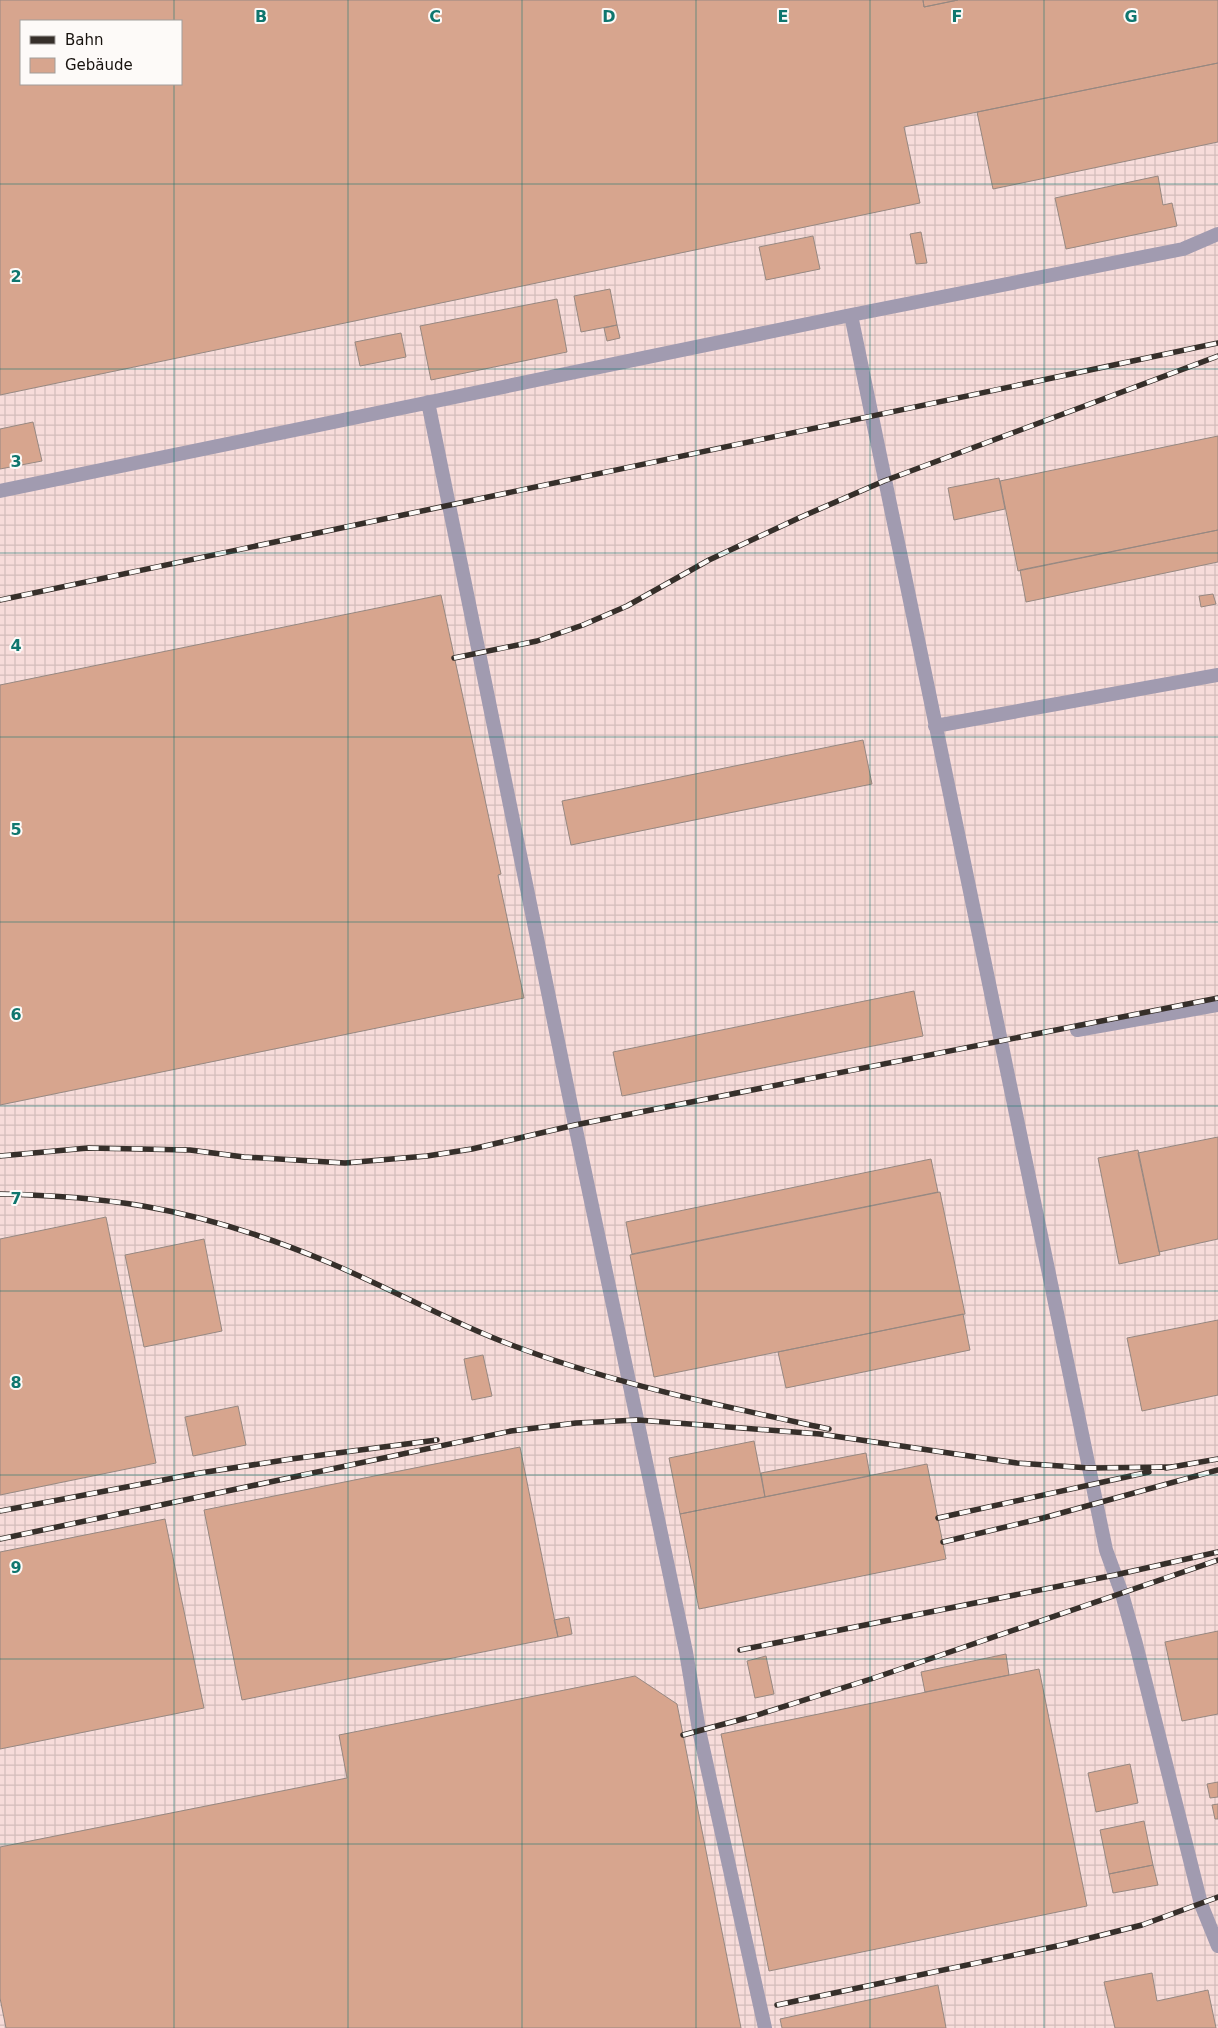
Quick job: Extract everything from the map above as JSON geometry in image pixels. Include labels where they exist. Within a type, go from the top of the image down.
[{"type":"lane","points":[[0,490],[1184,249],[1218,234]]},
{"type":"lane","points":[[851,316],[1106,1550],[1122,1594],[1136,1644],[1201,1904],[1218,1946]]},
{"type":"lane","points":[[428,402],[575,1125],[686,1652],[699,1730],[766,2028]]},
{"type":"lane","points":[[935,726],[1218,674]]},
{"type":"lane","points":[[1077,1030],[1218,1005]]},
{"type":"shaded area","points":[[0,0],[1218,0],[1218,2028],[0,2028]]},
{"type":"building","points":[[0,0],[923,0],[924,7],[958,0],[1218,0],[1218,63],[904,127],[920,203],[0,395]]},
{"type":"building","points":[[923,0],[958,0],[924,7]]},
{"type":"building","points":[[1218,63],[1218,142],[993,189],[977,112]]},
{"type":"building","points":[[1158,176],[1163,205],[1172,203],[1177,226],[1066,249],[1055,198]]},
{"type":"building","points":[[921,232],[927,263],[916,264],[910,234]]},
{"type":"building","points":[[813,236],[820,269],[766,280],[759,247]]},
{"type":"building","points":[[610,289],[617,325],[581,332],[574,296]]},
{"type":"building","points":[[557,299],[567,352],[431,380],[420,326]]},
{"type":"building","points":[[617,325],[620,338],[607,341],[604,328]]},
{"type":"building","points":[[401,333],[406,357],[360,366],[355,342]]},
{"type":"building","points":[[33,422],[42,461],[0,469],[0,429]]},
{"type":"building","points":[[1218,436],[1218,530],[1018,571],[1000,481]]},
{"type":"building","points":[[999,478],[1005,509],[954,520],[948,488]]},
{"type":"building","points":[[1218,530],[1218,562],[1026,602],[1020,570]]},
{"type":"building","points":[[1213,594],[1216,604],[1201,607],[1199,596]]},
{"type":"building","points":[[441,595],[501,874],[498,875],[524,998],[0,1105],[0,685]]},
{"type":"building","points":[[863,740],[872,784],[571,845],[562,801]]},
{"type":"building","points":[[914,991],[923,1036],[622,1096],[613,1052]]},
{"type":"building","points":[[1218,1137],[1218,1239],[1159,1252],[1138,1153]]},
{"type":"building","points":[[1138,1150],[1160,1255],[1119,1264],[1098,1158]]},
{"type":"building","points":[[931,1159],[938,1192],[632,1254],[626,1222]]},
{"type":"building","points":[[940,1192],[965,1314],[654,1377],[630,1255]]},
{"type":"building","points":[[106,1217],[156,1463],[0,1495],[0,1239]]},
{"type":"building","points":[[204,1239],[222,1331],[144,1347],[125,1255]]},
{"type":"building","points":[[963,1314],[970,1350],[786,1388],[778,1352]]},
{"type":"building","points":[[1218,1320],[1218,1395],[1142,1411],[1127,1338]]},
{"type":"building","points":[[483,1355],[492,1396],[472,1400],[464,1359]]},
{"type":"building","points":[[238,1406],[246,1445],[193,1456],[185,1417]]},
{"type":"building","points":[[754,1441],[765,1497],[680,1514],[669,1458]]},
{"type":"building","points":[[520,1447],[558,1637],[242,1700],[204,1510]]},
{"type":"building","points":[[866,1453],[870,1476],[765,1497],[761,1473]]},
{"type":"building","points":[[927,1464],[946,1559],[699,1609],[680,1514]]},
{"type":"building","points":[[165,1519],[204,1708],[0,1749],[0,1552]]},
{"type":"building","points":[[569,1617],[572,1634],[558,1637],[554,1620]]},
{"type":"building","points":[[1218,1631],[1218,1714],[1182,1721],[1165,1642]]},
{"type":"building","points":[[1006,1654],[1009,1675],[925,1692],[921,1672]]},
{"type":"building","points":[[766,1656],[774,1694],[755,1698],[747,1661]]},
{"type":"building","points":[[1039,1669],[1087,1906],[769,1971],[721,1734]]},
{"type":"building","points":[[635,1676],[677,1704],[741,2028],[6,2028],[0,1998],[0,1847],[347,1778],[339,1735]]},
{"type":"building","points":[[1130,1764],[1138,1803],[1096,1812],[1088,1773]]},
{"type":"building","points":[[1218,1782],[1218,1797],[1210,1798],[1207,1784]]},
{"type":"building","points":[[1218,1804],[1218,1819],[1215,1819],[1212,1805]]},
{"type":"building","points":[[1144,1821],[1153,1865],[1109,1874],[1100,1830]]},
{"type":"building","points":[[1153,1865],[1158,1885],[1113,1893],[1109,1874]]},
{"type":"building","points":[[1152,1973],[1157,2001],[1208,1990],[1216,2028],[1115,2028],[1104,1982]]},
{"type":"building","points":[[938,1985],[946,2028],[782,2028],[780,2019]]},
{"type":"railway","points":[[0,600],[1218,343]]},
{"type":"railway","points":[[454,658],[537,641],[583,625],[627,606],[709,560],[884,481],[1218,356]]},
{"type":"railway","points":[[0,1156],[88,1148],[190,1150],[244,1157],[345,1163],[427,1156],[472,1149],[575,1125],[1218,998]]},
{"type":"railway","points":[[0,1194],[108,1201],[143,1206],[215,1222],[308,1254],[500,1341],[562,1363],[676,1395],[829,1429]]},
{"type":"railway","points":[[0,1539],[511,1431],[576,1423],[638,1420],[820,1434],[1017,1463],[1089,1468],[1171,1467]]},
{"type":"railway","points":[[0,1511],[200,1473],[437,1440]]},
{"type":"railway","points":[[1166,1468],[1218,1459]]},
{"type":"railway","points":[[943,1542],[1043,1518],[1218,1470]]},
{"type":"railway","points":[[938,1518],[1149,1472]]},
{"type":"railway","points":[[740,1650],[1115,1575],[1218,1552]]},
{"type":"railway","points":[[683,1735],[754,1716],[874,1678],[1218,1560]]},
{"type":"railway","points":[[777,2005],[1062,1945],[1142,1925],[1218,1897]]}]
